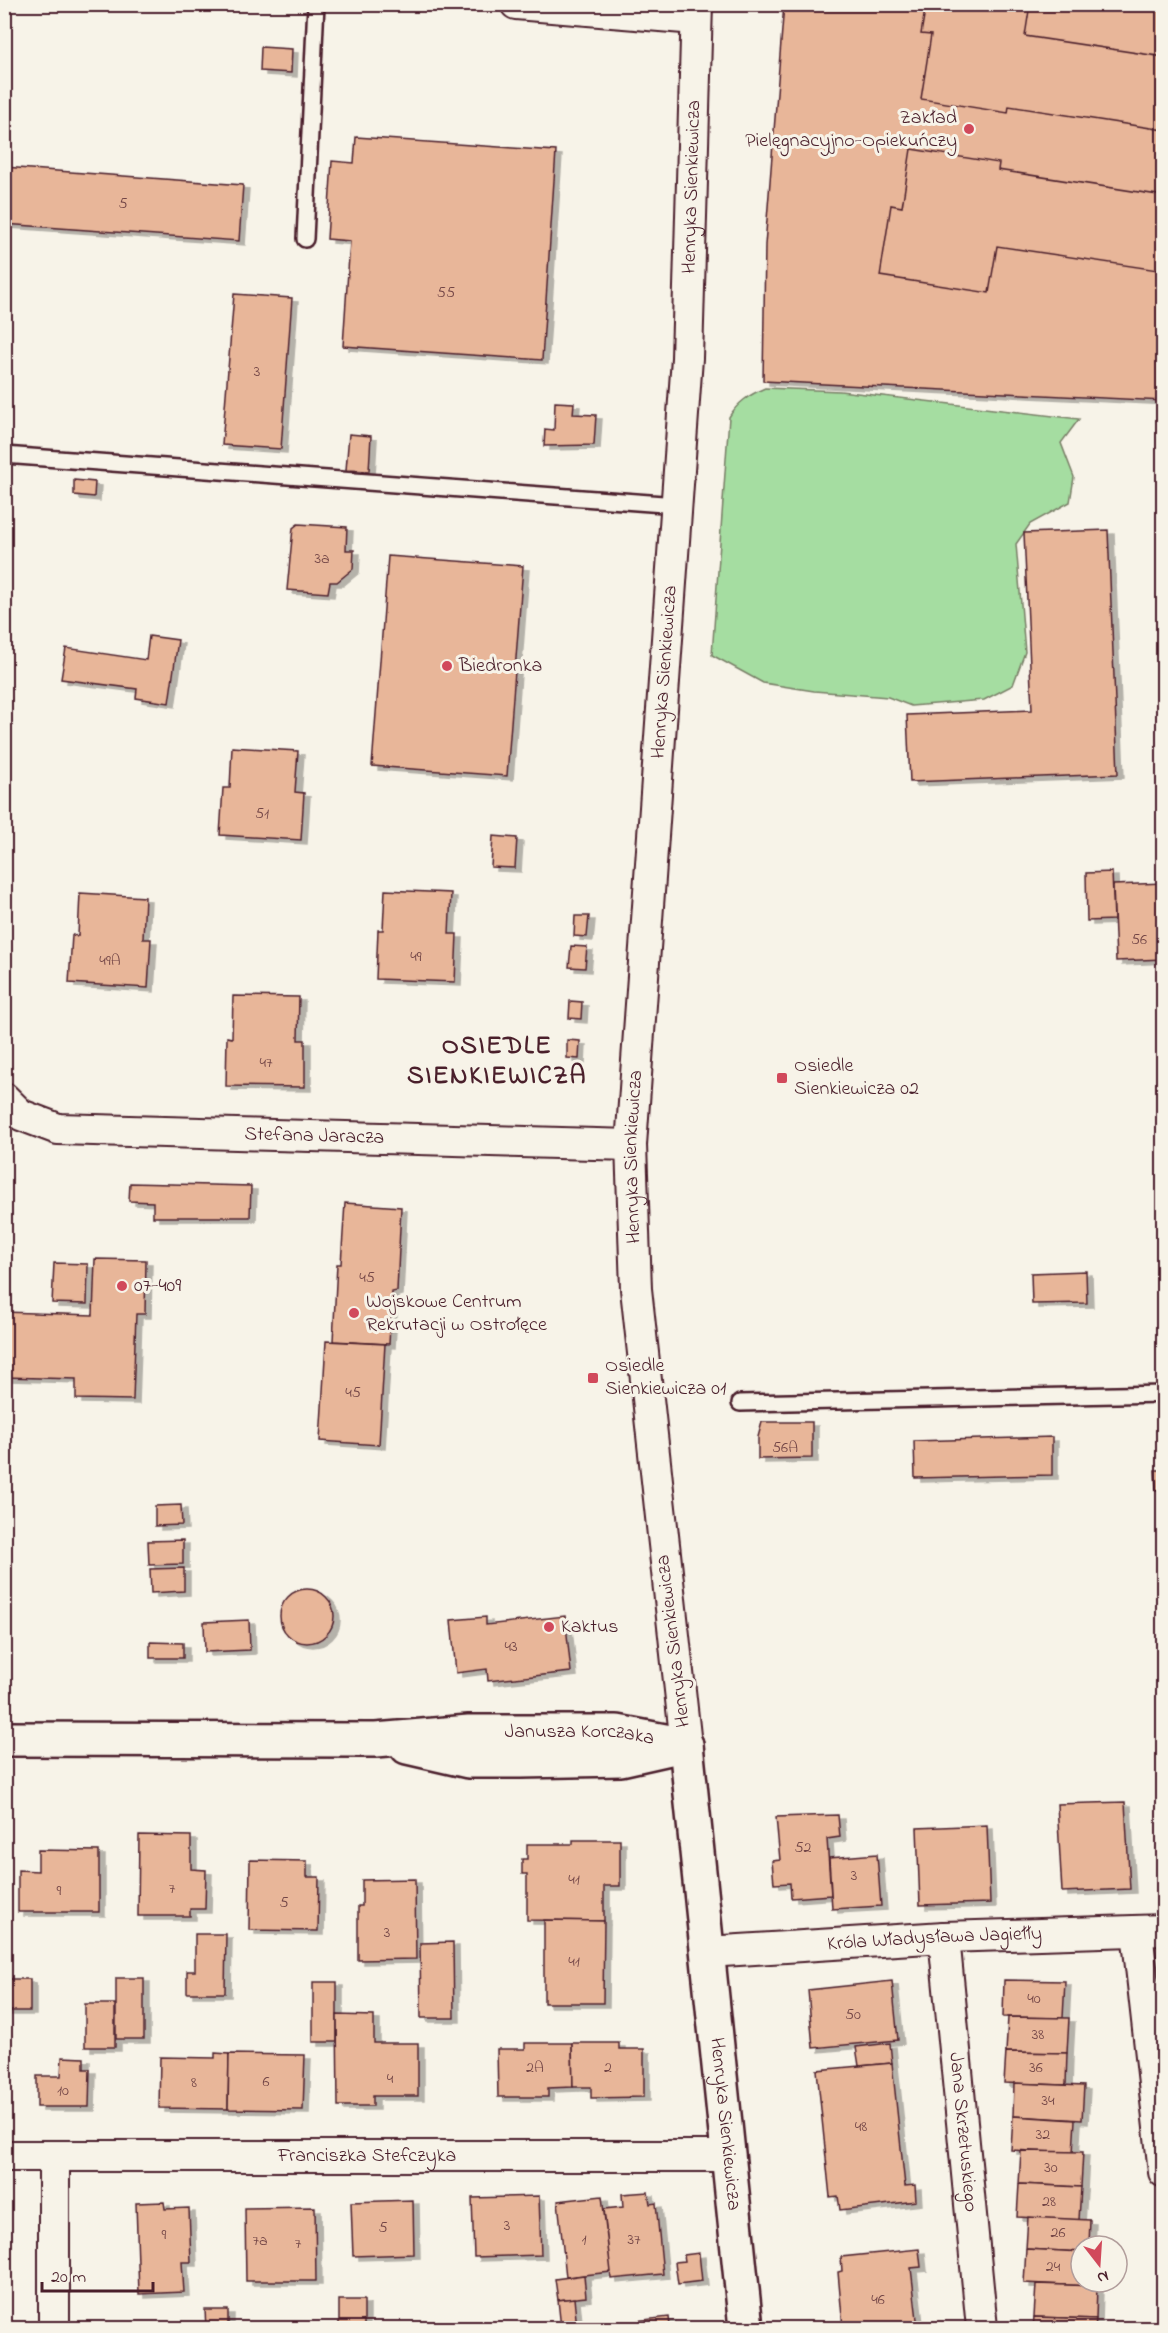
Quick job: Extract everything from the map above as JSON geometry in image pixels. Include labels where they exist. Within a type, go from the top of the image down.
[{"type":"street","points":[[516,4],[696,12]]},
{"type":"street","name":"Henryka Sienkiewicza","points":[[696,12],[687,358],[631,1145],[636,1289],[746,2328]]},
{"type":"street","name":"Stefana Jaracza","points":[[10,1114],[58,1129],[631,1145]]},
{"type":"street","name":"Janusza Korczaka","points":[[4,1739],[376,1740],[469,1732],[617,1732],[686,1745]]},
{"type":"street","points":[[1150,1930],[1164,2172]]},
{"type":"street","name":"Króla Władysława Jagiełły","points":[[707,1953],[944,1937],[1150,1930]]},
{"type":"street","name":"Jana Skrzetuskiego","points":[[944,1937],[982,2328]]},
{"type":"street","name":"Franciszka Stefczyka","points":[[4,2156],[729,2156]]},
{"type":"street","points":[[54,2156],[54,2328]]},
{"type":"lane","points":[[304,238],[316,4]]},
{"type":"lane","points":[[4,454],[677,505]]},
{"type":"lane","points":[[740,1403],[1164,1394]]},
{"type":"green space","points":[[765,388],[840,391],[1079,419],[1061,443],[1074,477],[1070,502],[1030,524],[1016,544],[1025,652],[1013,685],[984,700],[911,706],[888,697],[814,691],[763,683],[712,655],[729,417],[744,400]]},
{"type":"building","name":"Zakład Pielęgnacyjno-Opiekuńczy","points":[[784,4],[1164,4],[1164,401],[763,381],[765,245]]},
{"type":"building","points":[[926,4],[1030,4],[1025,36],[1164,57],[1164,130],[1009,106],[1008,113],[921,99],[931,35],[921,34]]},
{"type":"building","points":[[261,47],[292,49],[291,73],[260,71]]},
{"type":"building","points":[[356,137],[556,151],[542,360],[343,346],[350,241],[327,239],[332,161],[354,163]]},
{"type":"building","points":[[911,149],[999,163],[998,170],[1164,196],[1164,271],[997,246],[989,293],[880,276],[891,205],[902,207]]},
{"type":"building","points":[[4,167],[243,185],[239,241],[4,224]]},
{"type":"building","points":[[234,294],[292,298],[281,449],[222,445]]},
{"type":"building","points":[[555,402],[574,403],[573,414],[596,415],[594,445],[544,446],[545,429],[554,430]]},
{"type":"building","points":[[349,434],[371,436],[369,471],[346,470]]},
{"type":"building","points":[[74,480],[95,482],[94,497],[74,495]]},
{"type":"building","points":[[298,524],[347,527],[346,550],[354,550],[353,569],[337,582],[330,582],[328,593],[287,590],[293,528]]},
{"type":"building","points":[[1108,530],[1118,774],[910,782],[907,715],[1032,710],[1024,533]]},
{"type":"building","name":"Biedronka","points":[[388,556],[523,566],[507,776],[372,766]]},
{"type":"building","points":[[149,636],[178,640],[169,703],[136,698],[137,689],[61,679],[66,648],[146,660]]},
{"type":"building","points":[[232,747],[298,751],[295,792],[304,793],[301,840],[220,835],[223,788],[230,788]]},
{"type":"building","points":[[493,836],[517,838],[515,868],[491,867]]},
{"type":"building","points":[[1112,872],[1114,920],[1087,921],[1086,873]]},
{"type":"building","points":[[1164,883],[1164,959],[1116,961],[1113,885]]},
{"type":"building","points":[[385,890],[451,893],[449,934],[457,934],[455,982],[376,979],[378,930],[383,930]]},
{"type":"building","points":[[80,893],[145,897],[143,939],[151,939],[148,988],[69,983],[72,935],[78,936]]},
{"type":"building","points":[[575,916],[589,916],[587,937],[574,936]]},
{"type":"building","points":[[571,946],[587,947],[585,968],[569,967]]},
{"type":"building","points":[[233,996],[299,997],[298,1040],[305,1040],[305,1087],[226,1086],[227,1037],[232,1038]]},
{"type":"building","points":[[570,1001],[582,1002],[581,1019],[569,1018]]},
{"type":"building","points":[[567,1040],[580,1041],[579,1059],[567,1058]]},
{"type":"building","points":[[130,1183],[251,1186],[250,1217],[153,1217],[153,1202],[129,1201]]},
{"type":"building","points":[[345,1203],[401,1207],[397,1291],[392,1292],[389,1344],[333,1341],[337,1264],[341,1264]]},
{"type":"building","points":[[95,1259],[146,1260],[145,1314],[136,1314],[133,1400],[76,1399],[76,1379],[4,1377],[7,1330],[4,1330],[4,1312],[93,1315]]},
{"type":"building","points":[[54,1263],[88,1264],[87,1304],[52,1303]]},
{"type":"building","points":[[1086,1271],[1087,1303],[1032,1304],[1031,1273]]},
{"type":"building","points":[[326,1341],[385,1344],[379,1445],[320,1441]]},
{"type":"building","points":[[762,1422],[812,1422],[812,1458],[758,1459],[758,1437]]},
{"type":"building","points":[[1052,1437],[1052,1475],[915,1478],[914,1441]]},
{"type":"building","points":[[1155,1470],[1164,1470],[1164,1490],[1156,1490]]},
{"type":"building","points":[[181,1505],[182,1525],[155,1526],[155,1506]]},
{"type":"building","points":[[183,1540],[183,1564],[149,1565],[148,1541]]},
{"type":"building","points":[[184,1568],[184,1591],[151,1593],[150,1569]]},
{"type":"building","points":[[307,1589],[317,1591],[326,1597],[332,1606],[334,1616],[332,1626],[326,1635],[317,1641],[307,1643],[297,1641],[288,1635],[282,1626],[280,1616],[282,1606],[288,1597],[297,1591]]},
{"type":"building","points":[[565,1616],[571,1672],[488,1681],[487,1669],[456,1673],[451,1620],[486,1617],[486,1625]]},
{"type":"building","points":[[249,1620],[250,1650],[205,1652],[204,1622]]},
{"type":"building","points":[[150,1642],[183,1643],[183,1658],[150,1658]]},
{"type":"building","points":[[1125,1802],[1130,1889],[1062,1892],[1057,1804]]},
{"type":"building","points":[[838,1815],[840,1837],[827,1839],[831,1895],[791,1898],[790,1883],[774,1884],[772,1861],[780,1860],[776,1817]]},
{"type":"building","points":[[987,1825],[990,1903],[920,1905],[917,1828]]},
{"type":"building","points":[[139,1835],[191,1836],[191,1869],[206,1870],[205,1909],[190,1909],[190,1916],[138,1916]]},
{"type":"building","points":[[573,1840],[620,1840],[620,1886],[604,1886],[604,1921],[527,1920],[527,1874],[522,1874],[522,1859],[527,1859],[527,1844],[573,1844]]},
{"type":"building","points":[[38,1850],[99,1851],[99,1912],[18,1912],[18,1870],[38,1871]]},
{"type":"building","points":[[877,1854],[881,1906],[832,1909],[829,1858]]},
{"type":"building","points":[[250,1860],[307,1861],[307,1877],[319,1877],[318,1931],[249,1930]]},
{"type":"building","points":[[415,1879],[416,1959],[358,1960],[358,1906],[362,1906],[362,1880]]},
{"type":"building","points":[[544,1920],[604,1921],[603,2003],[544,2003]]},
{"type":"building","points":[[195,1934],[226,1934],[225,1993],[187,1993],[187,1971],[195,1971]]},
{"type":"building","points":[[453,1942],[454,2018],[421,2018],[420,1943]]},
{"type":"building","points":[[116,1978],[144,1978],[144,2039],[116,2039]]},
{"type":"building","points":[[4,1979],[30,1979],[30,2011],[4,2011]]},
{"type":"building","points":[[1004,1980],[1065,1981],[1063,2018],[1003,2017]]},
{"type":"building","points":[[892,1981],[898,2040],[813,2048],[808,1990]]},
{"type":"building","points":[[313,1982],[337,1982],[337,2042],[313,2042]]},
{"type":"building","points":[[85,2004],[115,2004],[115,2047],[85,2047]]},
{"type":"building","points":[[337,2015],[374,2016],[374,2043],[418,2043],[418,2096],[373,2096],[373,2106],[338,2106]]},
{"type":"building","points":[[1008,2017],[1069,2018],[1067,2053],[1006,2052]]},
{"type":"building","points":[[525,2043],[572,2043],[573,2087],[548,2088],[548,2097],[498,2097],[497,2049],[525,2049]]},
{"type":"building","points":[[572,2043],[619,2043],[619,2049],[644,2049],[644,2097],[591,2098],[591,2087],[573,2087]]},
{"type":"building","points":[[890,2043],[892,2063],[859,2066],[856,2047]]},
{"type":"building","points":[[1006,2052],[1067,2053],[1066,2085],[1004,2083]]},
{"type":"building","points":[[215,2053],[229,2054],[228,2109],[159,2108],[160,2057],[215,2058]]},
{"type":"building","points":[[229,2054],[305,2055],[303,2110],[228,2109]]},
{"type":"building","points":[[62,2057],[84,2058],[84,2069],[90,2069],[89,2107],[37,2107],[37,2076],[61,2076]]},
{"type":"building","points":[[892,2063],[905,2186],[915,2185],[916,2201],[840,2210],[838,2196],[830,2197],[817,2070]]},
{"type":"building","points":[[1014,2083],[1084,2086],[1082,2120],[1013,2116]]},
{"type":"building","points":[[1013,2116],[1075,2120],[1073,2153],[1011,2150]]},
{"type":"building","points":[[1021,2151],[1083,2152],[1081,2187],[1019,2184]]},
{"type":"building","points":[[1019,2184],[1081,2187],[1079,2220],[1017,2217]]},
{"type":"building","points":[[648,2192],[650,2204],[656,2203],[663,2274],[611,2279],[604,2209],[623,2207],[622,2194]]},
{"type":"building","points":[[539,2196],[541,2255],[474,2257],[472,2198]]},
{"type":"building","points":[[602,2196],[611,2272],[566,2277],[558,2201]]},
{"type":"building","points":[[413,2200],[414,2254],[353,2256],[351,2202]]},
{"type":"building","points":[[164,2202],[165,2209],[189,2208],[191,2262],[182,2262],[184,2292],[139,2294],[136,2203]]},
{"type":"building","points":[[315,2207],[316,2281],[246,2281],[245,2208]]},
{"type":"building","points":[[1028,2217],[1090,2220],[1089,2234],[1069,2234],[1069,2251],[1026,2249]]},
{"type":"building","points":[[919,2249],[921,2267],[911,2268],[918,2328],[843,2328],[838,2272],[842,2271],[841,2257]]},
{"type":"building","points":[[1026,2249],[1069,2251],[1069,2285],[1024,2283]]},
{"type":"building","points":[[699,2253],[702,2281],[678,2284],[675,2262],[685,2261],[684,2255]]},
{"type":"building","points":[[584,2275],[586,2297],[558,2300],[555,2279]]},
{"type":"building","points":[[1036,2284],[1069,2285],[1069,2294],[1097,2294],[1096,2319],[1034,2317]]},
{"type":"building","points":[[574,2298],[577,2328],[561,2328],[558,2300]]},
{"type":"building","points":[[339,2300],[364,2300],[364,2328],[339,2328]]},
{"type":"building","points":[[205,2310],[228,2310],[228,2328],[206,2328]]},
{"type":"building","points":[[669,2317],[670,2326],[673,2325],[673,2328],[618,2328],[618,2323]]},
{"type":"building","points":[[1034,2317],[1096,2319],[1095,2328],[1033,2328]]},
{"type":"place","name":"Zakład Pielęgnacyjno-Opiekuńczy","points":[[969,129]]},
{"type":"place","name":"Biedronka","points":[[447,666]]},
{"type":"place","name":"Osiedle Sienkiewicza 02","points":[[782,1078]]},
{"type":"place","name":"07-409","points":[[122,1286]]},
{"type":"place","name":"Wojskowe Centrum Rekrutacji w Ostrołęce","points":[[354,1313]]},
{"type":"place","name":"Osiedle Sienkiewicza 01","points":[[593,1378]]},
{"type":"place","name":"Kaktus","points":[[549,1627]]},
{"type":"district","name":"OSIEDLE SIENKIEWICZA","points":[[497,1062]]}]
